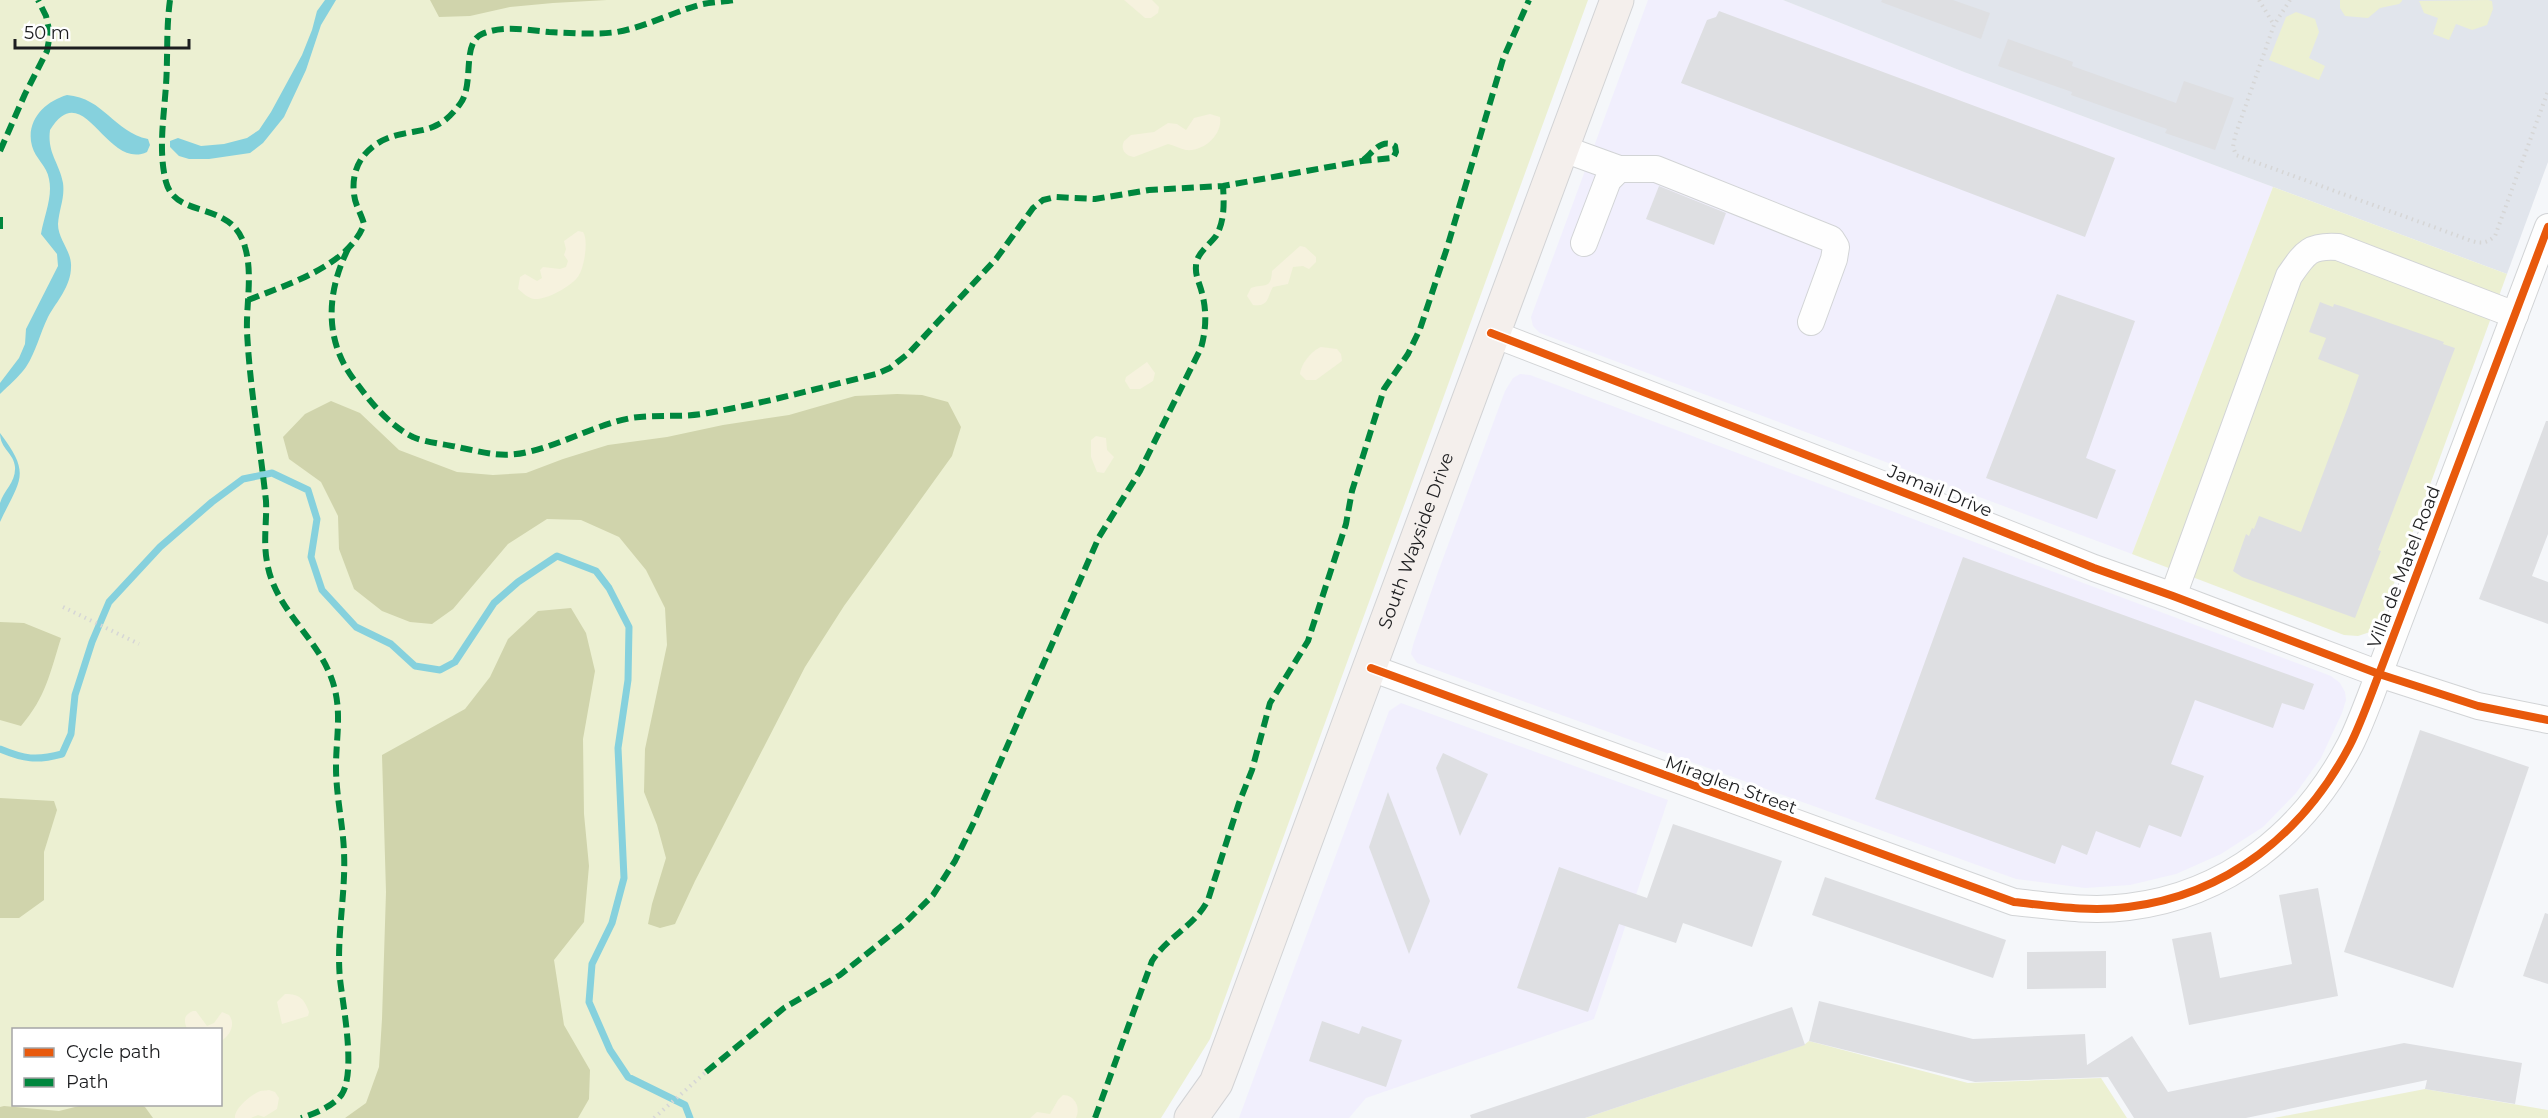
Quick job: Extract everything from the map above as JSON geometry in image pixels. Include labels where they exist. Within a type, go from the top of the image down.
[{"type":"main road","name":"South Wayside Drive","points":[[1212,1118],[1216,1083],[1371,668],[1491,333],[1617,0]]},
{"type":"main road","name":"South Wayside Drive","points":[[1191,1118],[1216,1083]]},
{"type":"street","points":[[1561,148],[1619,169],[1656,169],[1831,239],[1836,247],[1834,259],[1811,322]]},
{"type":"street","points":[[1584,243],[1608,180],[1619,169]]},
{"type":"street","name":"Villa de Matel Road","points":[[2086,909],[2128,907],[2205,887],[2251,862],[2292,827],[2323,790],[2350,744],[2379,674],[2548,227]]},
{"type":"street","points":[[2174,596],[2289,276],[2305,254],[2319,246],[2338,247],[2515,315]]},
{"type":"street","name":"Jamail Drive","points":[[1491,333],[2094,568],[2379,674],[2478,706],[2548,720]]},
{"type":"street","name":"Miraglen Street","points":[[1371,668],[2014,902],[2086,909]]},
{"type":"path","points":[[2259,0],[2274,25]]},
{"type":"path","points":[[2290,0],[2274,25],[2235,136],[2232,147],[2236,155],[2480,243],[2489,242],[2495,236],[2548,91]]},
{"type":"path","points":[[63,607],[139,644]]},
{"type":"path","points":[[654,1118],[706,1072]]},
{"type":"shaded area","points":[[1648,0],[1783,0],[1964,72],[2273,187],[2132,554],[1540,333],[1533,326],[1531,317]]},
{"type":"shaded area","points":[[1783,0],[2548,0],[2548,162],[2507,274],[1964,72]]},
{"type":"shaded area","points":[[1520,374],[1530,375],[2331,676],[2340,683],[2345,692],[2346,700],[2342,713],[2321,758],[2296,793],[2263,827],[2221,854],[2176,874],[2130,885],[2085,888],[2016,879],[1417,663],[1411,654],[1413,645],[1438,572],[1505,391],[1513,378]]},
{"type":"shaded area","points":[[1401,703],[1668,800],[1594,1019],[1366,1098],[1349,1118],[1239,1118],[1389,711]]},
{"type":"green space","points":[[0,0],[1588,0],[1210,1039],[1161,1118],[0,1118]]},
{"type":"green space","points":[[430,0],[607,0],[510,7],[470,16],[439,17]]},
{"type":"green space","points":[[2340,0],[2402,1],[2399,4],[2380,8],[2368,18],[2345,16],[2340,8]]},
{"type":"green space","points":[[2419,1],[2492,1],[2493,9],[2487,25],[2472,30],[2456,24],[2449,40],[2433,34],[2438,18],[2424,13]]},
{"type":"green space","points":[[2296,12],[2315,19],[2319,32],[2309,58],[2325,66],[2319,80],[2269,60],[2286,17]]},
{"type":"green space","points":[[2273,187],[2507,274],[2381,619],[2376,630],[2358,636],[2344,635],[2132,554]]},
{"type":"green space","points":[[922,395],[948,402],[961,427],[952,456],[844,606],[805,667],[675,924],[660,928],[648,924],[666,858],[657,825],[644,792],[645,749],[667,645],[665,608],[646,570],[619,537],[581,520],[547,519],[508,544],[453,609],[432,624],[410,622],[382,611],[354,589],[339,549],[338,516],[321,482],[289,459],[283,437],[305,414],[331,401],[360,413],[399,450],[457,472],[493,475],[526,473],[608,445],[789,415],[855,396]]},
{"type":"green space","points":[[571,608],[586,633],[595,671],[583,739],[584,814],[589,866],[584,922],[554,960],[564,1025],[590,1070],[589,1099],[578,1118],[345,1118],[366,1103],[379,1067],[386,892],[382,755],[465,709],[490,677],[508,639],[538,611]]},
{"type":"green space","points":[[0,622],[24,623],[61,638],[42,695],[21,726],[0,720]]},
{"type":"green space","points":[[0,798],[54,801],[57,810],[44,852],[44,900],[19,918],[0,918]]},
{"type":"green space","points":[[1809,1041],[1968,1083],[2101,1078],[2127,1118],[1585,1118],[1804,1045]]},
{"type":"green space","points":[[2425,1089],[2548,1110],[2548,1118],[2274,1118]]},
{"type":"green space","points":[[4,1106],[59,1111],[79,1106],[143,1106],[153,1118],[0,1118],[0,1107]]},
{"type":"sand","points":[[1124,0],[1152,0],[1159,7],[1158,13],[1151,18],[1145,18]]},
{"type":"sand","points":[[1210,114],[1220,117],[1220,124],[1211,141],[1199,148],[1186,150],[1168,144],[1134,157],[1124,152],[1124,141],[1131,135],[1154,132],[1168,123],[1177,124],[1186,130],[1194,118]]},
{"type":"sand","points":[[578,231],[583,232],[585,236],[586,248],[582,269],[573,282],[539,299],[530,298],[518,289],[520,277],[525,274],[537,281],[542,278],[540,270],[543,267],[560,269],[566,267],[568,261],[564,255],[566,249],[564,241]]},
{"type":"sand","points":[[1300,246],[1305,247],[1316,257],[1316,262],[1309,269],[1303,266],[1293,267],[1288,284],[1273,287],[1265,303],[1253,305],[1247,296],[1251,288],[1269,283],[1272,271]]},
{"type":"sand","points":[[1321,347],[1337,349],[1342,361],[1316,380],[1306,380],[1300,374],[1302,366],[1310,355]]},
{"type":"sand","points":[[1147,362],[1155,373],[1153,381],[1140,389],[1130,389],[1125,381],[1126,377]]},
{"type":"sand","points":[[1096,436],[1106,438],[1107,450],[1114,457],[1104,473],[1097,472],[1091,457],[1091,440]]},
{"type":"sand","points":[[285,994],[301,998],[309,1012],[308,1016],[282,1024],[277,1002]]},
{"type":"sand","points":[[196,1011],[207,1026],[214,1023],[222,1012],[229,1015],[232,1026],[222,1040],[222,1028],[187,1028],[185,1018],[187,1014]]},
{"type":"sand","points":[[259,1091],[275,1092],[279,1098],[277,1109],[264,1117],[258,1115],[251,1118],[235,1118],[237,1111],[247,1100]]},
{"type":"sand","points":[[1063,1095],[1071,1097],[1076,1103],[1078,1110],[1076,1118],[1030,1118],[1037,1112],[1050,1114]]},
{"type":"water","points":[[325,0],[336,0],[321,25],[306,70],[284,117],[263,143],[250,153],[209,159],[189,159],[179,156],[170,147],[170,141],[178,138],[201,146],[224,144],[247,138],[259,130],[302,55],[317,11]]},
{"type":"water","points":[[67,95],[80,97],[100,108],[126,130],[148,139],[150,145],[147,152],[132,154],[119,149],[85,118],[74,113],[62,116],[50,130],[50,145],[63,183],[58,224],[71,261],[69,281],[48,317],[26,367],[0,394],[0,383],[19,358],[25,344],[26,329],[58,266],[57,254],[41,234],[50,186],[48,174],[32,146],[31,137],[34,120],[39,113],[52,102]]},
{"type":"water","points":[[0,433],[16,459],[20,477],[0,522],[0,503],[12,482],[15,467],[2,443]]},
{"type":"building","points":[[1882,0],[1953,0],[1990,13],[1981,39],[1881,2]]},
{"type":"building","points":[[1719,11],[2115,158],[2085,237],[1681,83],[1707,20],[1716,17]]},
{"type":"building","points":[[2008,39],[2073,62],[2072,66],[2176,103],[2184,81],[2234,98],[2215,150],[2165,133],[2167,129],[2071,95],[2072,92],[1998,66]]},
{"type":"building","points":[[1659,186],[1726,213],[1714,245],[1646,219]]},
{"type":"building","points":[[2057,294],[2135,321],[2086,458],[2116,470],[2097,519],[1986,478]]},
{"type":"building","points":[[2320,302],[2333,307],[2334,304],[2344,307],[2444,342],[2443,344],[2455,348],[2378,550],[2381,551],[2355,618],[2242,577],[2233,571],[2246,534],[2249,536],[2259,516],[2301,532],[2359,375],[2318,359],[2326,338],[2309,332]]},
{"type":"building","points":[[2546,421],[2548,421],[2548,534],[2532,576],[2548,582],[2548,624],[2479,599]]},
{"type":"building","points":[[1963,557],[2314,684],[2304,710],[2282,703],[2273,728],[2195,700],[2171,764],[2204,776],[2181,837],[2149,825],[2140,848],[2096,831],[2087,855],[2062,845],[2055,864],[1875,799]]},
{"type":"building","points":[[2420,730],[2529,767],[2453,988],[2344,952]]},
{"type":"building","points":[[1443,753],[1488,774],[1460,836],[1436,768]]},
{"type":"building","points":[[1388,792],[1430,901],[1409,954],[1369,847]]},
{"type":"building","points":[[1673,824],[1782,861],[1752,947],[1683,923],[1676,943],[1619,924],[1588,1012],[1517,988],[1559,867],[1647,898]]},
{"type":"building","points":[[1825,877],[2006,940],[1993,978],[1812,915]]},
{"type":"building","points":[[2318,888],[2338,996],[2189,1025],[2172,939],[2211,932],[2220,978],[2292,964],[2279,895]]},
{"type":"building","points":[[2545,913],[2548,914],[2548,984],[2523,976]]},
{"type":"building","points":[[2106,951],[2106,988],[2027,989],[2027,952]]},
{"type":"building","points":[[1819,1001],[1973,1039],[2085,1034],[2087,1065],[2132,1036],[2168,1092],[2404,1043],[2522,1063],[2515,1104],[2425,1089],[2427,1080],[2246,1118],[2134,1118],[2108,1077],[1975,1082],[1809,1041]]},
{"type":"building","points":[[1792,1007],[1805,1045],[1585,1118],[1471,1118],[1470,1115]]},
{"type":"building","points":[[1322,1021],[1359,1034],[1362,1026],[1402,1040],[1386,1087],[1309,1061]]},
{"type":"waterway","points":[[0,749],[30,758],[45,758],[62,754],[71,734],[75,695],[92,642],[109,602],[160,547],[212,502],[243,479],[272,473],[308,490],[317,519],[311,557],[322,590],[356,627],[391,644],[415,666],[440,670],[455,662],[494,603],[518,582],[557,556],[596,571],[609,588],[629,627],[628,680],[618,748],[624,878],[612,923],[592,964],[589,1002],[610,1050],[628,1077],[685,1105],[690,1118]]},
{"type":"marked path","points":[[0,151],[47,51],[50,34],[46,16],[38,0]]},
{"type":"marked path","points":[[170,0],[162,146],[166,182],[172,194],[181,201],[229,222],[238,232],[245,247],[249,268],[248,353],[266,501],[267,562],[271,578],[286,608],[324,662],[335,688],[337,700],[336,778],[344,868],[339,963],[348,1070],[342,1094],[323,1109],[301,1118]]},
{"type":"marked path","points":[[248,300],[331,263],[356,239],[364,224],[354,194],[355,172],[359,163],[365,154],[381,141],[433,127],[452,113],[464,96],[472,46],[482,34],[506,29],[583,34],[617,32],[638,27],[699,5],[735,0]]},
{"type":"marked path","points":[[1095,1118],[1152,961],[1158,952],[1196,917],[1208,900],[1252,770],[1270,703],[1308,641],[1346,524],[1352,491],[1384,389],[1408,354],[1420,329],[1447,248],[1503,59],[1529,0]]},
{"type":"marked path","points":[[348,249],[336,281],[332,314],[333,330],[343,362],[365,394],[379,411],[413,437],[487,453],[510,455],[541,449],[605,425],[631,418],[680,416],[729,409],[876,374],[890,368],[909,353],[996,259],[1033,208],[1043,200],[1056,197],[1095,199],[1149,190],[1223,186],[1362,161],[1393,158],[1396,152],[1395,146],[1381,145],[1362,161]]},
{"type":"marked path","points":[[706,1072],[784,1008],[840,975],[903,925],[933,895],[955,861],[1099,537],[1140,471],[1201,348],[1205,314],[1204,300],[1196,273],[1197,262],[1200,254],[1219,230],[1223,211],[1223,186]]},
{"type":"marked path","points":[[0,217],[0,231]]},
{"type":"cycle path","points":[[1371,668],[2014,902],[2100,909],[2128,907],[2164,900],[2198,889],[2230,874],[2286,832],[2310,806],[2350,745],[2369,701],[2548,227]]},
{"type":"cycle path","points":[[1491,333],[2094,568],[2379,674],[2478,706],[2548,720]]}]
